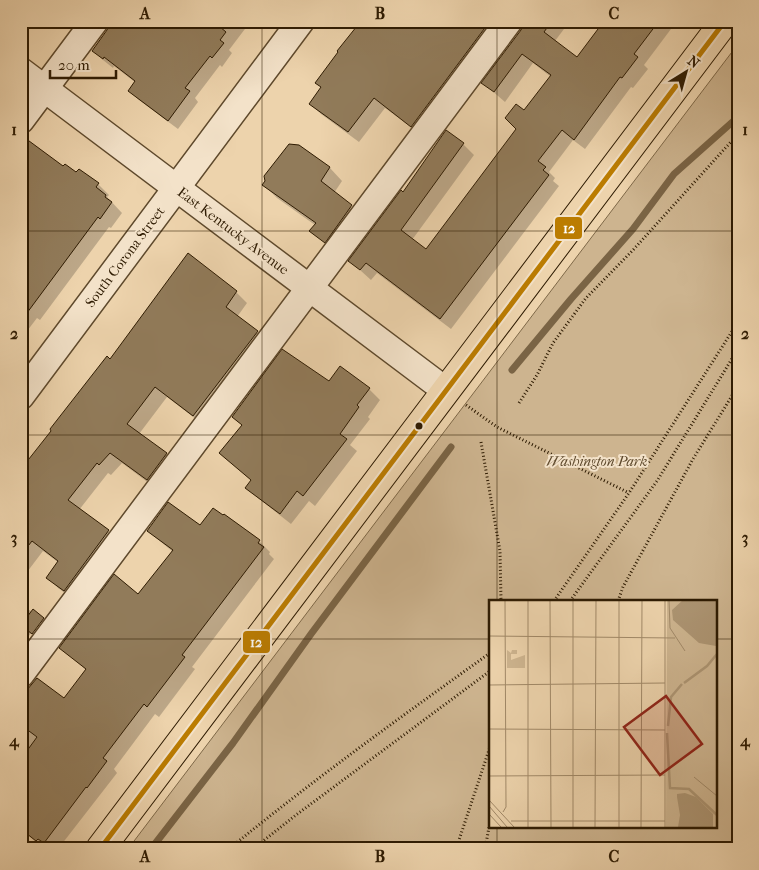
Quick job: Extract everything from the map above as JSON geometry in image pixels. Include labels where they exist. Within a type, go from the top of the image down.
[{"type":"main road","points":[[100,849],[725,21]]},
{"type":"street","points":[[21,120],[95,21]]},
{"type":"street","name":"South Corona Street","points":[[21,396],[301,21]]},
{"type":"street","points":[[21,674],[509,21]]},
{"type":"street","name":"East Kentucky Avenue","points":[[21,71],[445,390]]},
{"type":"path","points":[[519,403],[537,375],[553,343],[586,298],[634,249],[738,134]]},
{"type":"path","points":[[555,600],[630,493],[738,322]]},
{"type":"path","points":[[571,600],[657,481],[738,348]]},
{"type":"path","points":[[618,600],[623,587],[693,459],[738,386]]},
{"type":"path","points":[[445,390],[497,427],[630,493]]},
{"type":"path","points":[[481,442],[500,551],[500,600]]},
{"type":"path","points":[[229,849],[407,712],[489,655]]},
{"type":"path","points":[[253,849],[489,671]]},
{"type":"path","points":[[456,849],[489,750]]},
{"type":"path","points":[[485,849],[489,827]]},
{"type":"green space","name":"Washington Park","points":[[738,44],[738,849],[128,849]]},
{"type":"building","points":[[110,21],[213,21],[226,32],[220,40],[224,43],[212,58],[210,56],[185,88],[190,91],[168,121],[128,91],[135,81],[104,57],[103,59],[92,51],[107,30]]},
{"type":"building","points":[[361,21],[490,21],[411,127],[374,98],[348,132],[309,104],[321,87],[315,83]]},
{"type":"building","points":[[524,21],[552,21],[544,32],[577,57],[604,21],[659,21],[634,54],[638,57],[622,78],[620,77],[574,140],[562,130],[538,161],[546,167],[543,170],[549,175],[440,319],[366,263],[360,270],[348,261],[401,190],[403,192],[446,130],[464,143],[401,230],[426,249],[516,129],[505,118],[516,104],[524,110],[551,75],[522,54],[494,92],[481,83],[521,30]]},
{"type":"building","points":[[21,135],[63,166],[65,164],[76,172],[79,169],[99,183],[96,187],[112,202],[100,219],[98,217],[21,321]]},
{"type":"building","points":[[289,144],[299,145],[330,167],[321,181],[352,205],[325,243],[309,231],[316,223],[262,185],[265,181],[264,176]]},
{"type":"building","points":[[188,253],[237,291],[226,307],[258,331],[193,416],[155,387],[127,424],[167,453],[147,480],[110,453],[99,465],[97,463],[68,500],[109,530],[64,591],[46,578],[58,561],[32,541],[21,555],[21,469],[107,356],[110,359]]},
{"type":"building","points":[[282,349],[329,381],[340,366],[370,388],[357,405],[359,407],[340,434],[347,439],[303,496],[297,491],[280,514],[245,488],[251,480],[219,453],[242,425],[232,417]]},
{"type":"building","points":[[168,502],[200,525],[213,508],[260,540],[258,543],[264,547],[182,655],[185,657],[147,707],[144,704],[103,758],[107,761],[87,788],[44,843],[38,839],[36,841],[21,829],[21,759],[37,737],[21,725],[21,697],[37,678],[64,698],[86,669],[59,648],[114,574],[138,594],[173,550],[147,531]]},
{"type":"building","points":[[33,609],[44,618],[32,634],[21,625]]},
{"type":"waterway","points":[[512,370],[633,229],[674,174],[738,117]]},
{"type":"waterway","points":[[151,849],[233,743],[311,634],[451,447]]},
{"type":"transit line","name":"12","points":[[100,849],[725,21]]}]
